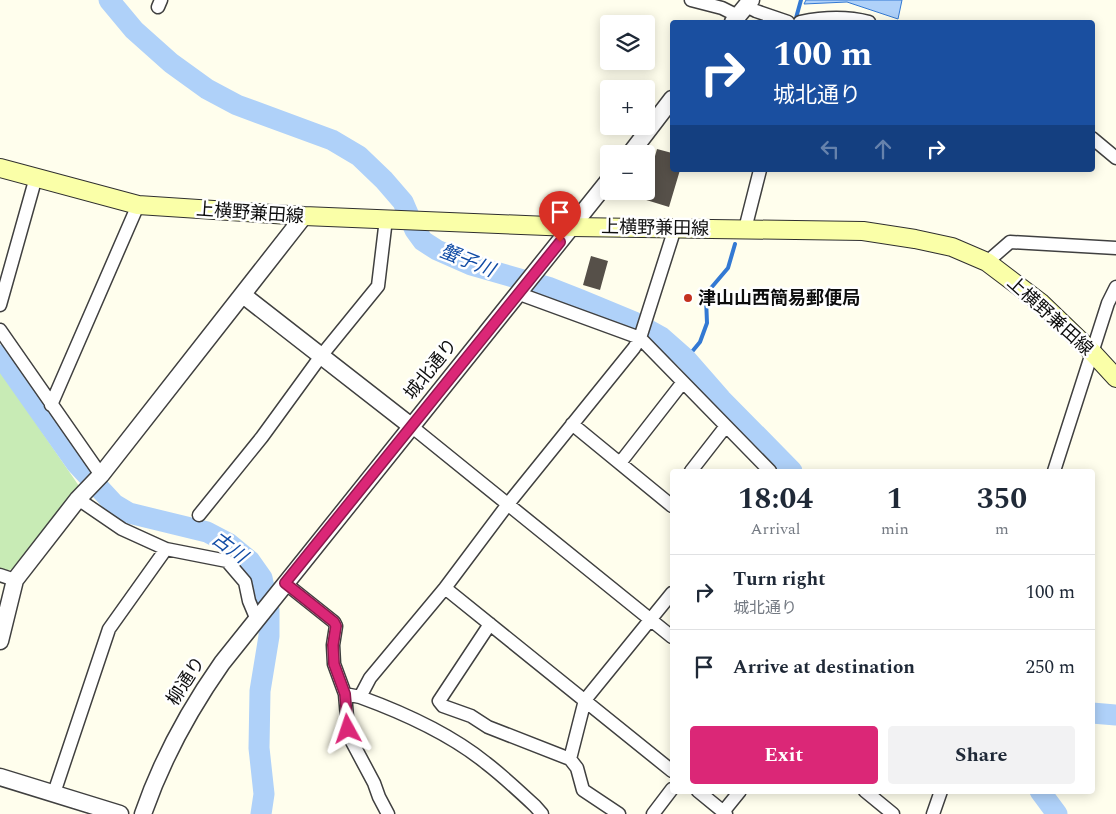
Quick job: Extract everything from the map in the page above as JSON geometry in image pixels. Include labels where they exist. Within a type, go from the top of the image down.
[{"type":"main road","name":"上横野兼田線","points":[[0,168],[138,205],[304,216],[572,227],[863,231],[916,239],[952,247],[987,262],[1041,303],[1116,378]]},
{"type":"street","points":[[691,0],[722,4],[742,11],[756,11],[782,20]]},
{"type":"street","points":[[813,20],[833,17],[862,20]]},
{"type":"street","points":[[637,145],[670,102]]},
{"type":"street","points":[[1095,140],[1116,158]]},
{"type":"street","points":[[744,229],[759,172]]},
{"type":"street","points":[[0,305],[36,177]]},
{"type":"street","name":"城北通り","points":[[283,585],[600,191]]},
{"type":"street","points":[[51,405],[138,205]]},
{"type":"street","points":[[0,641],[7,577],[101,474],[304,216]]},
{"type":"street","points":[[199,515],[262,437],[321,356],[378,286],[394,219]]},
{"type":"street","points":[[360,697],[370,678],[445,588],[508,504],[640,338],[675,228]]},
{"type":"street","points":[[987,262],[1010,242],[1116,248]]},
{"type":"street","points":[[1055,469],[1108,303],[1116,287]]},
{"type":"street","points":[[519,291],[640,338],[768,469]]},
{"type":"street","points":[[243,295],[411,426],[670,634]]},
{"type":"street","points":[[0,330],[101,474]]},
{"type":"street","points":[[620,463],[684,382]]},
{"type":"street","points":[[572,424],[620,463],[670,499]]},
{"type":"street","points":[[692,469],[726,426]]},
{"type":"street","points":[[78,499],[122,529],[166,549],[227,561],[245,582],[249,601],[257,618]]},
{"type":"street","points":[[54,793],[109,629],[166,549]]},
{"type":"street","points":[[283,585],[334,622],[336,626],[333,645],[334,664],[345,694],[350,738],[388,814]]},
{"type":"street","name":"柳通り","points":[[143,814],[160,769],[183,723],[222,662],[283,585]]},
{"type":"street","points":[[445,588],[670,769]]},
{"type":"street","points":[[570,759],[585,700],[670,595]]},
{"type":"street","points":[[490,624],[439,701],[443,706],[471,716],[488,727],[570,759],[577,768],[583,790],[619,814]]},
{"type":"street","points":[[345,694],[360,697],[396,710],[465,748],[487,763],[542,814]]},
{"type":"street","points":[[0,777],[120,814]]},
{"type":"street","points":[[653,814],[670,792]]},
{"type":"street","points":[[702,794],[725,813],[738,794]]},
{"type":"street","points":[[868,794],[893,814]]},
{"type":"street","points":[[933,814],[940,794]]},
{"type":"green space","points":[[0,371],[79,486],[12,569],[6,571],[0,569]]},
{"type":"water","points":[[806,0],[902,0],[898,19],[847,2],[804,4]]},
{"type":"building","points":[[657,149],[670,152],[670,172],[679,172],[669,207],[646,200],[655,200],[655,156]]},
{"type":"building","points":[[591,256],[608,261],[600,290],[583,285]]},
{"type":"waterway","name":"蟹子川","points":[[109,0],[134,30],[171,63],[207,89],[237,105],[332,140],[359,156],[403,202],[415,230],[423,241],[437,250],[471,265],[548,287],[634,322],[661,337],[686,359],[721,399],[790,469]]},
{"type":"waterway","points":[[796,18],[801,0]]},
{"type":"waterway","points":[[686,359],[700,342],[707,323],[706,298],[711,288],[728,268],[735,244]]},
{"type":"waterway","name":"古川","points":[[0,355],[76,463],[114,504],[129,513],[207,532],[228,543],[250,561],[262,578],[269,610],[269,636],[260,691],[259,748],[264,794],[261,814]]},
{"type":"waterway","name":"蟹子川","points":[[1095,713],[1116,715]]},
{"type":"waterway","points":[[1042,794],[1057,814]]},
{"type":"place","name":"津山山西簡易郵便局","points":[[688,298]]},
{"type":"route","points":[[348,729],[345,694],[334,664],[333,645],[336,626],[334,622],[285,583],[560,242]]}]
